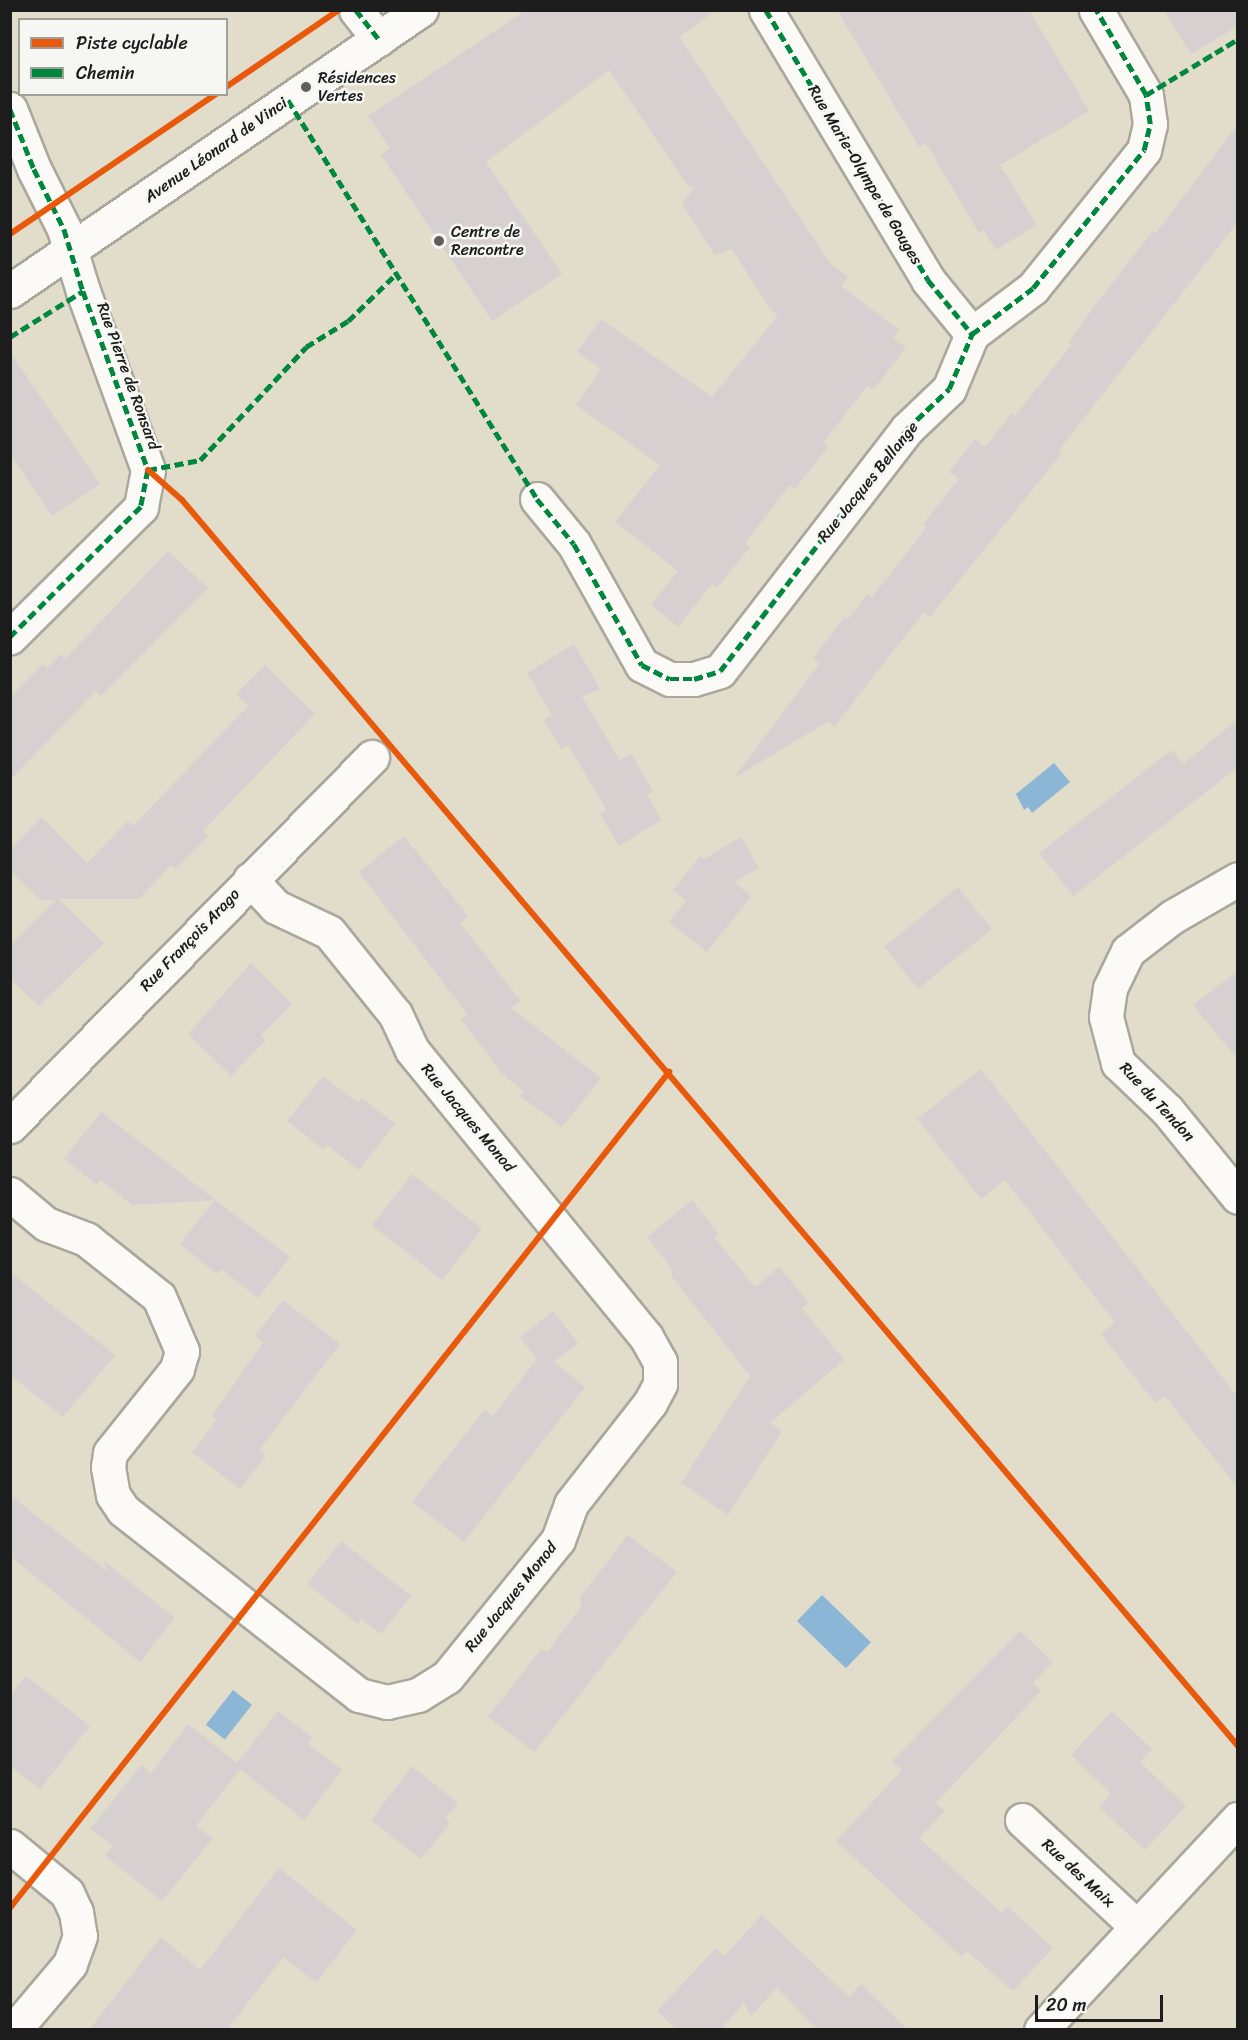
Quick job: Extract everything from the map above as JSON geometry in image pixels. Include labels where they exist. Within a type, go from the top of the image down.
[{"type":"street","points":[[356,10],[379,39]]},
{"type":"street","name":"Avenue Léonard de Vinci","points":[[10,291],[421,10]]},
{"type":"street","name":"Rue Marie-Olympe de Gouges","points":[[766,10],[928,280],[972,334]]},
{"type":"street","points":[[972,334],[1033,288],[1144,150],[1150,124],[1146,94],[1096,10]]},
{"type":"street","name":"Rue Pierre de Ronsard","points":[[10,109],[71,251],[148,470],[141,507],[10,637]]},
{"type":"street","name":"Rue Jacques Bellange","points":[[537,499],[574,544],[642,665],[670,679],[694,679],[720,671],[907,429],[950,389],[972,334]]},
{"type":"street","name":"Rue François Arago","points":[[10,1126],[372,757]]},
{"type":"street","name":"Rue Jacques Monod","points":[[10,1194],[46,1224],[86,1239],[159,1297],[182,1351],[177,1369],[110,1453],[108,1467],[113,1495],[123,1510],[359,1695],[387,1702],[418,1695],[447,1677],[558,1540],[571,1504],[650,1403],[660,1384],[660,1362],[646,1336],[412,1050],[395,1014],[329,932],[276,907],[250,879]]},
{"type":"street","name":"Rue du Tendon","points":[[1238,879],[1172,917],[1128,951],[1110,988],[1106,1017],[1118,1063],[1167,1110],[1238,1197]]},
{"type":"street","points":[[1041,2030],[1135,1926],[1238,1819]]},
{"type":"street","name":"Rue des Maix","points":[[1022,1820],[1135,1926]]},
{"type":"street","points":[[10,1846],[67,1893],[76,1912],[80,1936],[70,1964],[14,2030]]},
{"type":"water","points":[[1054,763],[1070,782],[1032,813],[1028,807],[1024,810],[1016,794]]},
{"type":"water","points":[[822,1595],[871,1642],[846,1668],[797,1621]]},
{"type":"water","points":[[233,1690],[252,1705],[225,1739],[206,1725]]},
{"type":"building","points":[[526,10],[717,10],[679,37],[830,263],[848,277],[841,286],[899,330],[893,338],[906,348],[873,390],[868,385],[823,443],[828,447],[795,489],[790,485],[745,543],[750,547],[717,588],[712,584],[678,627],[651,605],[678,571],[615,522],[660,465],[576,405],[601,369],[577,352],[601,319],[712,397],[778,315],[770,309],[732,249],[715,255],[682,204],[696,185],[690,189],[609,70],[486,162],[562,274],[492,321],[381,155],[390,148],[368,116]]},
{"type":"building","points":[[837,10],[1029,10],[1089,111],[1000,165],[1037,225],[996,250],[983,230],[979,233],[926,143],[919,147]]},
{"type":"building","points":[[1164,10],[1238,10],[1238,26],[1191,54]]},
{"type":"building","points":[[1238,124],[1238,222],[1059,450],[1062,453],[930,617],[924,612],[834,727],[829,721],[734,778],[820,663],[813,658],[845,616],[848,619],[868,593],[872,597],[927,527],[923,524],[959,479],[949,472],[975,439],[985,447],[1012,413],[1015,416],[1072,344],[1069,342],[1098,301],[1153,231],[1156,233]]},
{"type":"building","points":[[10,352],[100,484],[52,516],[10,454]]},
{"type":"building","points":[[168,551],[208,588],[101,696],[96,691],[10,780],[10,697],[43,664],[47,668],[61,654],[65,659]]},
{"type":"building","points":[[574,644],[600,689],[582,697],[620,760],[631,753],[653,791],[647,795],[661,820],[619,846],[600,814],[606,809],[568,745],[561,749],[544,720],[552,715],[527,673]]},
{"type":"building","points":[[265,665],[315,714],[203,831],[208,836],[175,869],[171,865],[139,899],[59,899],[104,943],[39,1006],[10,979],[10,946],[56,900],[41,900],[10,871],[10,850],[42,817],[87,863],[128,821],[133,826],[248,706],[236,694]]},
{"type":"building","points":[[1238,719],[1238,767],[1073,896],[1039,853],[1172,750],[1183,764]]},
{"type":"building","points":[[404,836],[468,916],[460,923],[521,1001],[511,1008],[601,1078],[562,1127],[520,1096],[524,1091],[502,1074],[461,1019],[467,1014],[359,872]]},
{"type":"building","points":[[741,837],[759,868],[734,882],[751,896],[707,952],[669,922],[686,901],[673,890],[700,856],[705,859]]},
{"type":"building","points":[[958,887],[992,929],[918,989],[884,947]]},
{"type":"building","points":[[251,963],[292,1004],[261,1035],[266,1040],[231,1076],[188,1034]]},
{"type":"building","points":[[1238,971],[1238,1060],[1193,1005]]},
{"type":"building","points":[[981,1069],[1238,1397],[1238,1488],[1165,1396],[1155,1403],[1101,1334],[1115,1323],[1005,1180],[981,1199],[917,1119]]},
{"type":"building","points":[[323,1076],[358,1103],[362,1098],[395,1124],[359,1170],[327,1145],[323,1149],[287,1121]]},
{"type":"building","points":[[101,1112],[290,1257],[258,1298],[221,1269],[217,1274],[180,1244],[215,1200],[132,1205],[100,1180],[97,1185],[64,1159]]},
{"type":"building","points":[[412,1174],[482,1229],[442,1280],[372,1225]]},
{"type":"building","points":[[692,1200],[718,1233],[714,1237],[755,1287],[779,1267],[809,1303],[802,1308],[844,1360],[770,1423],[782,1431],[728,1515],[681,1483],[750,1376],[672,1277],[672,1269],[647,1237]]},
{"type":"building","points":[[10,1272],[115,1355],[63,1417],[10,1375]]},
{"type":"building","points":[[283,1300],[340,1344],[259,1450],[266,1456],[240,1489],[192,1452],[217,1420],[212,1416],[263,1342],[255,1336]]},
{"type":"building","points":[[553,1311],[578,1343],[554,1362],[585,1387],[464,1542],[412,1502],[485,1409],[493,1416],[537,1359],[520,1337]]},
{"type":"building","points":[[10,1495],[107,1571],[104,1561],[175,1618],[140,1662],[10,1556]]},
{"type":"building","points":[[628,1535],[677,1572],[534,1752],[488,1717],[542,1648],[547,1652],[581,1607],[580,1597]]},
{"type":"building","points":[[341,1541],[411,1596],[381,1634],[361,1619],[358,1624],[307,1584]]},
{"type":"building","points":[[1020,1631],[1053,1662],[1033,1683],[1041,1691],[936,1803],[945,1811],[919,1838],[1002,1913],[1007,1906],[1053,1948],[1013,1991],[967,1951],[961,1956],[836,1841],[902,1770],[892,1761]]},
{"type":"building","points":[[26,1676],[90,1726],[40,1789],[10,1766],[10,1695]]},
{"type":"building","points":[[278,1711],[313,1738],[308,1744],[342,1770],[304,1820],[240,1769],[196,1826],[213,1838],[162,1901],[105,1856],[113,1846],[90,1829],[141,1765],[151,1773],[188,1724],[237,1763]]},
{"type":"building","points":[[1112,1711],[1152,1749],[1140,1762],[1186,1806],[1145,1850],[1099,1807],[1111,1794],[1071,1755]]},
{"type":"building","points":[[412,1766],[458,1803],[445,1819],[450,1823],[421,1859],[371,1820]]},
{"type":"building","points":[[279,1868],[357,1930],[316,1983],[283,1957],[227,2030],[89,2030],[161,1937],[200,1970]]},
{"type":"building","points":[[762,1915],[849,1997],[861,1984],[908,2030],[818,2030],[777,1988],[751,2016],[744,2003],[720,2030],[677,2030],[657,2011],[716,1948],[724,1956]]},
{"type":"marked path","points":[[356,10],[379,39]]},
{"type":"marked path","points":[[766,10],[928,280],[972,334]]},
{"type":"marked path","points":[[288,100],[537,499],[574,544],[642,665],[670,679],[694,679],[720,671],[907,429],[949,389],[972,334],[1033,288],[1144,150],[1150,124],[1146,95],[1096,10]]},
{"type":"marked path","points":[[1146,95],[1238,39]]},
{"type":"marked path","points":[[10,109],[34,169],[64,229],[83,291],[148,470],[141,507],[10,637]]},
{"type":"marked path","points":[[148,470],[200,460],[306,347],[348,321],[396,274]]},
{"type":"marked path","points":[[10,337],[83,291]]},
{"type":"cycle path","points":[[228,86],[339,10]]},
{"type":"cycle path","points":[[10,234],[213,96]]},
{"type":"cycle path","points":[[148,470],[182,500],[1238,1746]]},
{"type":"cycle path","points":[[10,1908],[669,1072]]},
{"type":"place","name":"Résidences Vertes","points":[[306,87]]},
{"type":"place","name":"Centre de Rencontre","points":[[439,241]]}]
